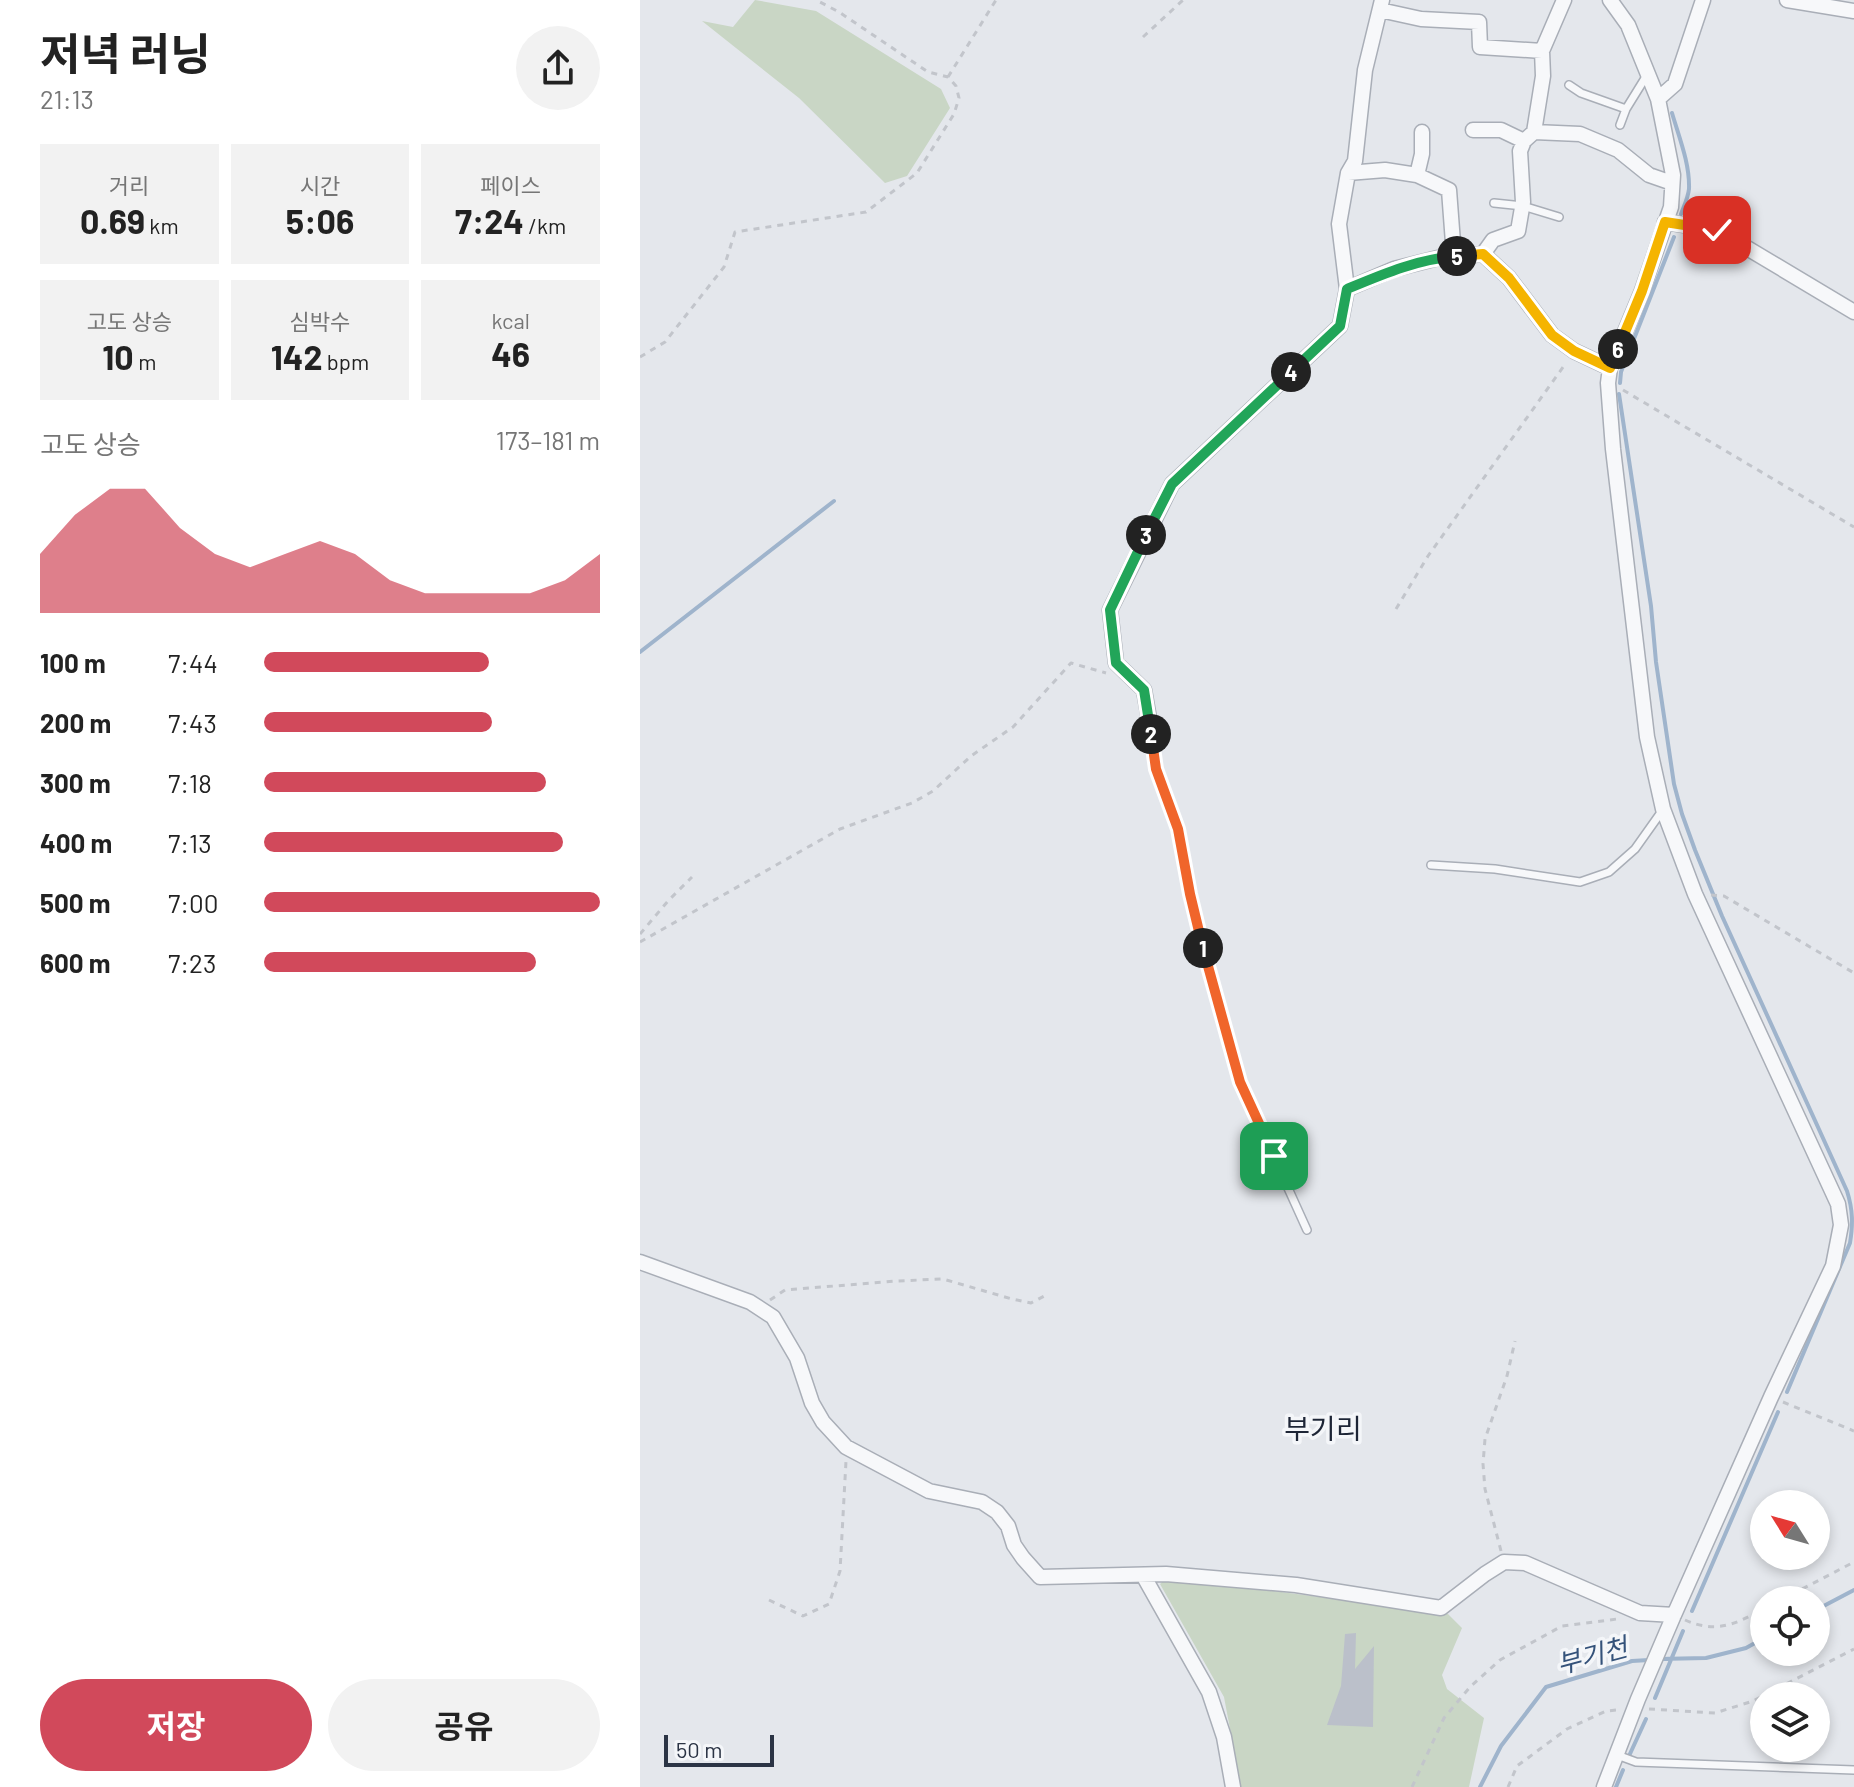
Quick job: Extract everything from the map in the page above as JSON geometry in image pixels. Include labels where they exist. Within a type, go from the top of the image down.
[{"type":"street","points":[[1483,254],[1493,240],[1518,231],[1523,206],[1520,151],[1529,136],[1543,76],[1542,51],[1564,0]]},
{"type":"street","points":[[1604,1787],[1674,1615],[1833,1266],[1841,1225],[1838,1204],[1695,894],[1663,809],[1647,737],[1613,449],[1609,375],[1671,207],[1673,175],[1658,99],[1628,25],[1610,0]]},
{"type":"street","points":[[1658,99],[1675,84],[1703,0]]},
{"type":"street","points":[[1787,0],[1854,11]]},
{"type":"street","points":[[1152,735],[1144,690],[1116,663],[1110,610],[1172,484],[1340,326],[1347,289],[1339,224],[1348,173],[1355,161],[1365,70],[1381,5],[1421,19],[1479,22],[1480,47],[1542,51]]},
{"type":"street","points":[[1473,130],[1501,130],[1529,136],[1580,134],[1618,150],[1649,175],[1672,183]]},
{"type":"street","points":[[1417,175],[1422,154],[1422,132]]},
{"type":"street","points":[[1348,173],[1385,170],[1417,175],[1449,190],[1454,256]]},
{"type":"street","points":[[1665,222],[1717,230],[1854,312]]},
{"type":"street","points":[[1347,289],[1394,269],[1438,258],[1483,254],[1509,278],[1552,335],[1609,375]]},
{"type":"street","points":[[640,1262],[750,1302],[773,1317],[797,1358],[812,1403],[823,1422],[846,1447],[929,1491],[982,1502],[997,1512],[1008,1526],[1014,1545],[1040,1577],[1166,1574],[1296,1585],[1441,1608],[1504,1562],[1525,1563],[1640,1613],[1674,1615]]},
{"type":"street","points":[[1143,1575],[1209,1692],[1224,1737],[1233,1787]]},
{"type":"lane","points":[[1620,125],[1647,75]]},
{"type":"lane","points":[[1569,85],[1581,93],[1626,109]]},
{"type":"lane","points":[[1494,203],[1523,206],[1559,217]]},
{"type":"lane","points":[[1152,735],[1156,769],[1178,829],[1190,894],[1240,1082],[1307,1230]]},
{"type":"lane","points":[[1431,865],[1495,869],[1580,882],[1609,872],[1635,849],[1663,809]]},
{"type":"lane","points":[[1617,1755],[1636,1762],[1854,1770]]},
{"type":"path","points":[[640,357],[665,342],[724,267],[735,232],[866,212],[917,173],[954,114],[959,98],[956,86],[948,77],[928,72],[816,0]]},
{"type":"path","points":[[948,77],[996,0]]},
{"type":"path","points":[[1143,37],[1183,0]]},
{"type":"path","points":[[1396,609],[1428,556],[1574,351]]},
{"type":"path","points":[[1609,375],[1620,388],[1854,527]]},
{"type":"path","points":[[640,942],[840,829],[912,803],[933,791],[971,756],[1013,727],[1071,663],[1104,674],[1116,663]]},
{"type":"path","points":[[640,934],[692,877]]},
{"type":"path","points":[[1717,896],[1724,896],[1854,973]]},
{"type":"path","points":[[759,1308],[785,1290],[896,1281],[943,1279],[1031,1303],[1048,1294]]},
{"type":"path","points":[[1504,1562],[1485,1489],[1483,1464],[1485,1439],[1507,1376],[1515,1341]]},
{"type":"path","points":[[1771,1397],[1854,1431]]},
{"type":"path","points":[[769,1600],[803,1616],[829,1604],[840,1571],[846,1447]]},
{"type":"path","points":[[1808,1586],[1854,1562]]},
{"type":"path","points":[[1412,1787],[1444,1718],[1470,1687],[1500,1660],[1562,1626],[1640,1613]]},
{"type":"path","points":[[1674,1615],[1701,1626],[1717,1628],[1750,1616]]},
{"type":"path","points":[[1508,1787],[1517,1766],[1567,1729],[1606,1711],[1636,1704],[1715,1713],[1753,1701],[1854,1649]]},
{"type":"green space","points":[[755,0],[816,11],[941,89],[950,108],[907,176],[885,183],[799,98],[702,21],[733,27]]},
{"type":"green space","points":[[1168,1577],[1448,1614],[1462,1628],[1442,1675],[1447,1689],[1484,1718],[1469,1787],[1241,1787],[1224,1697],[1160,1584]]},
{"type":"building","points":[[1356,1633],[1355,1669],[1374,1646],[1373,1727],[1327,1725],[1341,1686],[1345,1634]]},
{"type":"waterway","points":[[1672,113],[1689,180],[1681,214]]},
{"type":"waterway","points":[[1620,383],[1621,372],[1674,237]]},
{"type":"waterway","points":[[1619,394],[1674,784],[1682,814],[1722,916],[1847,1191],[1850,1204],[1850,1243],[1787,1392]]},
{"type":"waterway","points":[[640,652],[834,501]]},
{"type":"waterway","points":[[1692,1611],[1778,1412]]},
{"type":"waterway","name":"부기천","points":[[1830,1603],[1854,1590]]},
{"type":"waterway","points":[[1655,1698],[1683,1631]]},
{"type":"waterway","name":"부기천","points":[[1658,1659],[1706,1658],[1750,1646]]},
{"type":"waterway","name":"부기천","points":[[1480,1787],[1501,1746],[1546,1687],[1632,1661],[1649,1660]]},
{"type":"waterway","points":[[1629,1756],[1646,1719]]},
{"type":"waterway","points":[[1616,1787],[1623,1770]]},
{"type":"district","name":"부기리","points":[[1323,1429]]},
{"type":"route","points":[[1274,1156],[1240,1082],[1190,894],[1178,829],[1156,769],[1144,690],[1116,663],[1110,610],[1172,484],[1340,326],[1347,289],[1394,269],[1438,258],[1483,254],[1509,278],[1552,335],[1574,351],[1610,368],[1642,291],[1665,222],[1717,230]]}]
